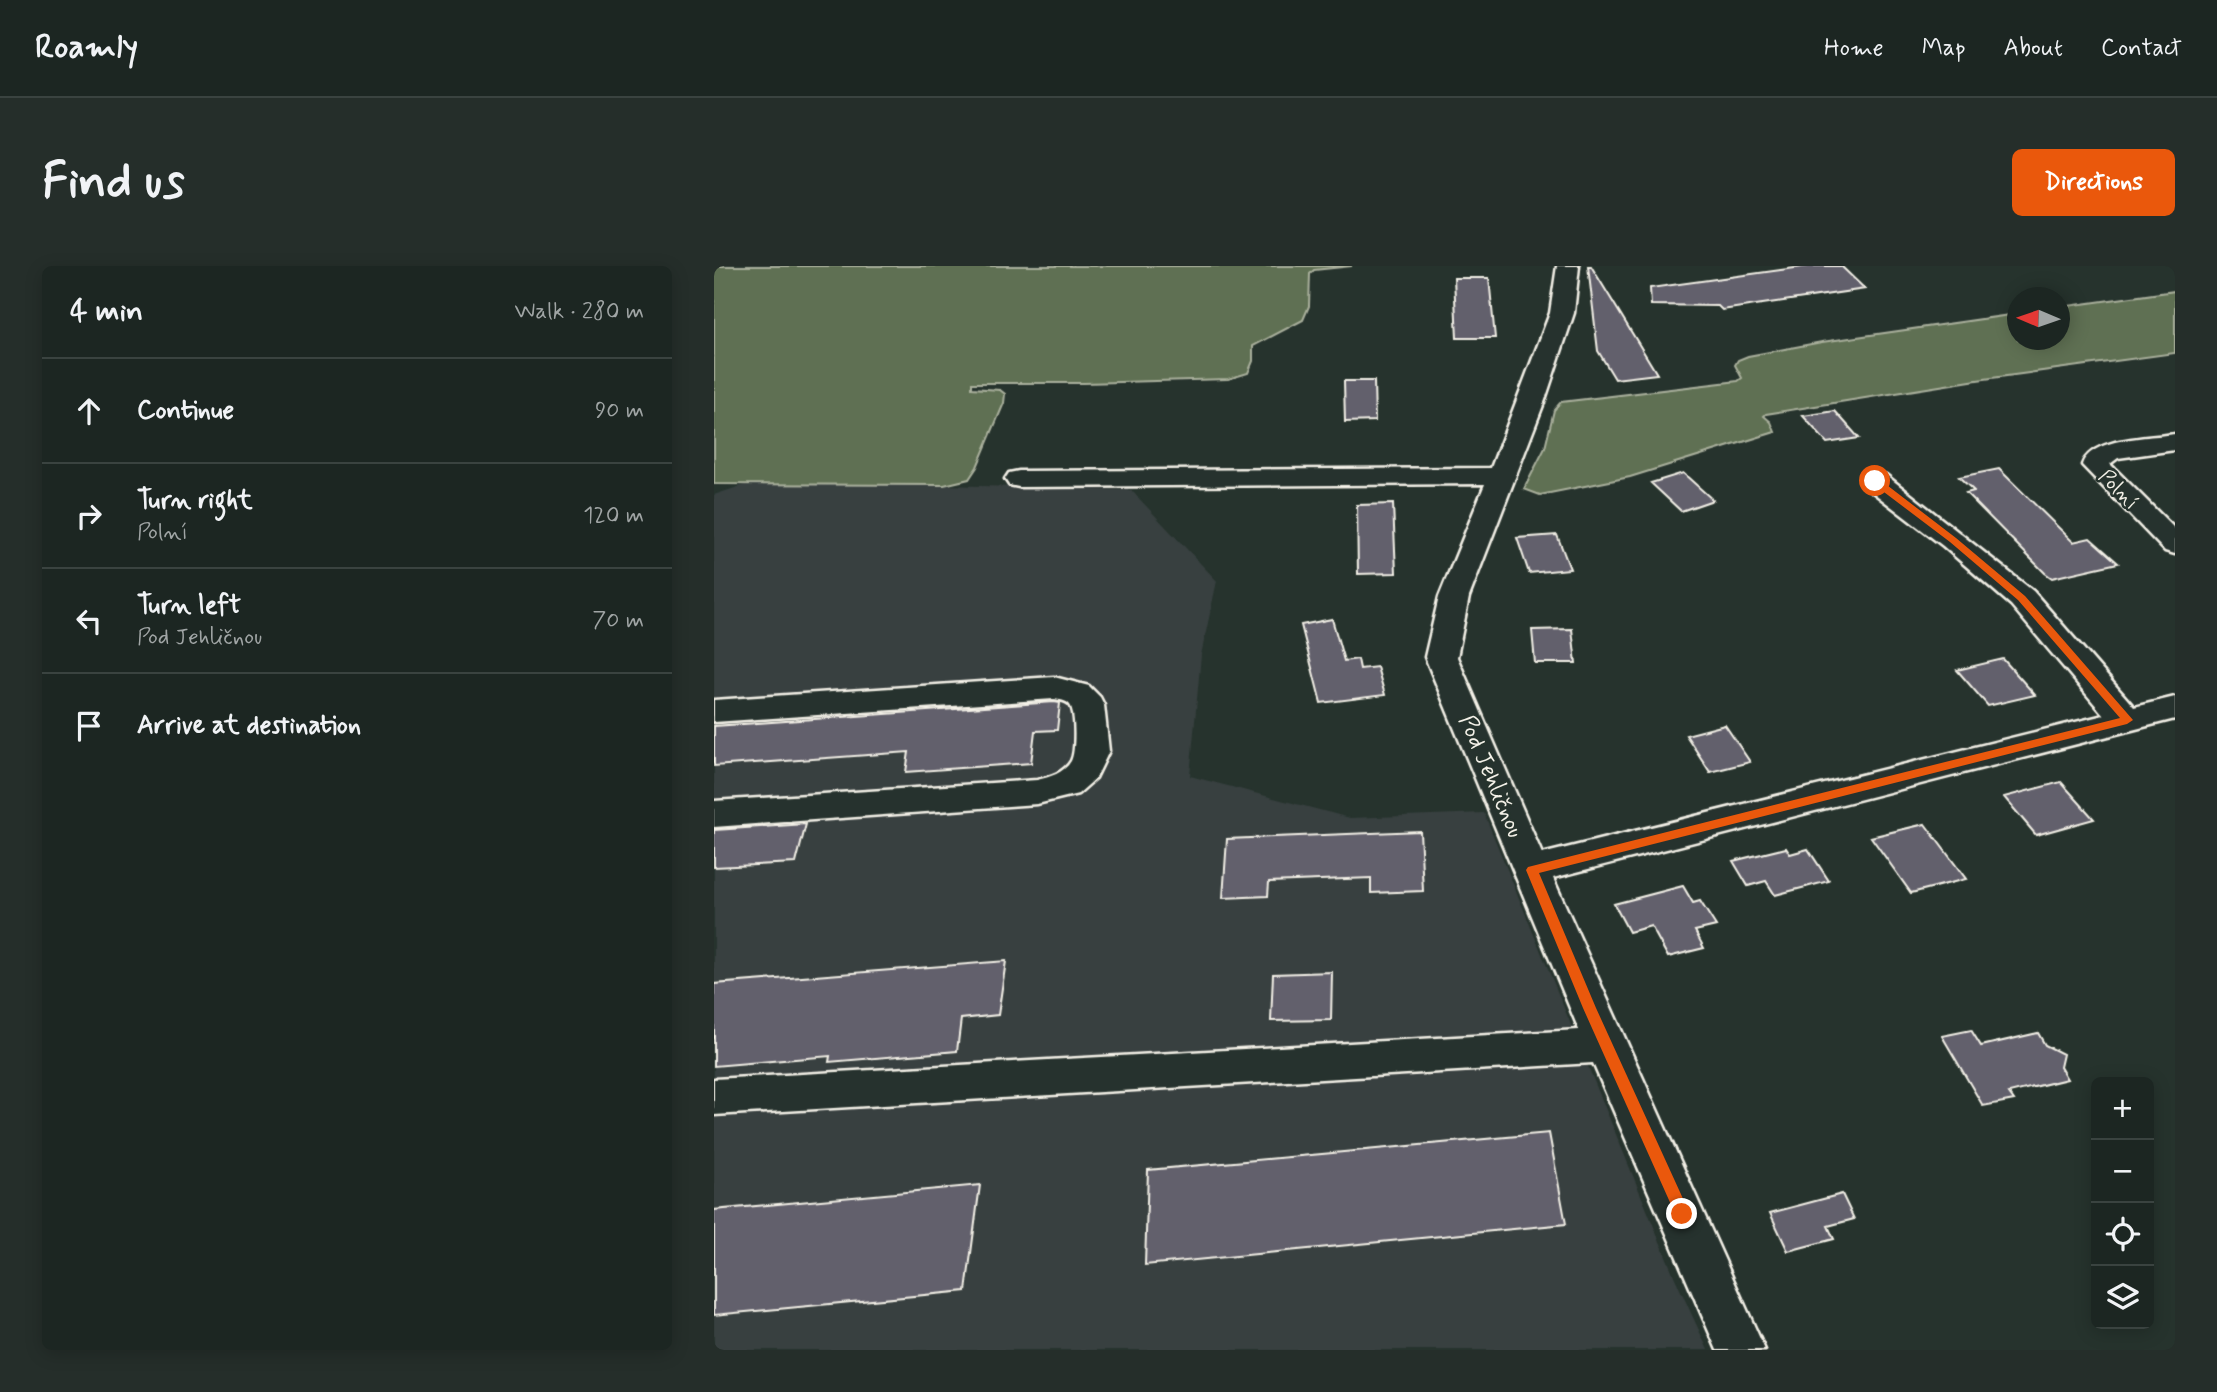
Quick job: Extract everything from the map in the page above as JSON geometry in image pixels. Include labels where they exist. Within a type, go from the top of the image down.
[{"type":"street","name":"Pod Jehličnou","points":[[1568,266],[1562,313],[1532,400],[1454,597],[1441,657],[1606,1045],[1741,1350]]},
{"type":"street","name":"Polní","points":[[2175,442],[2111,450],[2098,458],[2096,465],[2175,545]]},
{"type":"street","points":[[1019,479],[1448,475],[1501,477]]},
{"type":"street","points":[[1875,481],[1953,540],[2022,598],[2127,720]]},
{"type":"street","points":[[714,711],[1054,688],[1078,694],[1088,705],[1092,751],[1084,770],[1066,785],[1037,792],[714,814]]},
{"type":"street","points":[[1532,870],[2175,708]]},
{"type":"street","points":[[714,1097],[1606,1045]]},
{"type":"shaded area","points":[[744,485],[944,485],[1131,490],[1217,581],[1201,655],[1190,776],[1350,818],[1484,813],[1675,1278],[1708,1350],[714,1350],[714,495]]},
{"type":"green space","points":[[714,266],[1352,266],[1314,270],[1310,274],[1309,306],[1303,320],[1253,346],[1253,361],[1248,373],[1228,379],[972,383],[972,388],[1000,390],[1005,394],[1004,403],[977,467],[969,479],[944,485],[714,484]]},
{"type":"green space","points":[[2175,291],[2175,353],[1977,380],[1766,414],[1764,416],[1771,422],[1775,432],[1630,477],[1540,495],[1524,489],[1545,448],[1554,410],[1561,402],[1738,381],[1742,378],[1735,365],[1738,360],[1748,356],[1822,342],[2007,315],[2007,350],[2070,350],[2070,306]]},
{"type":"building","points":[[1588,266],[1591,266],[1657,374],[1615,379],[1598,351]]},
{"type":"building","points":[[1809,266],[1841,266],[1865,289],[1722,310],[1718,306],[1651,305],[1650,288]]},
{"type":"building","points":[[1454,278],[1489,278],[1495,338],[1457,338]]},
{"type":"building","points":[[1344,381],[1374,381],[1375,421],[1345,422]]},
{"type":"building","points":[[1835,411],[1859,438],[1827,443],[1803,416]]},
{"type":"building","points":[[1999,469],[2073,542],[2090,538],[2118,563],[2052,578],[2045,573],[1966,493],[1974,491],[1959,477]]},
{"type":"building","points":[[1683,473],[1713,500],[1681,511],[1651,483]]},
{"type":"building","points":[[1393,504],[1396,573],[1358,574],[1357,505]]},
{"type":"building","points":[[1557,535],[1570,569],[1529,573],[1517,538]]},
{"type":"building","points":[[1332,619],[1344,661],[1358,659],[1360,669],[1377,667],[1385,695],[1321,703],[1301,625]]},
{"type":"building","points":[[1572,629],[1576,663],[1535,663],[1532,630]]},
{"type":"building","points":[[2003,659],[2035,695],[1988,706],[1957,670]]},
{"type":"building","points":[[1060,703],[1057,730],[1035,731],[1031,763],[906,772],[909,752],[714,766],[714,726]]},
{"type":"building","points":[[1725,725],[1750,762],[1710,772],[1686,735]]},
{"type":"building","points":[[2061,782],[2094,819],[2036,835],[2004,797]]},
{"type":"building","points":[[806,824],[796,863],[714,867],[714,830]]},
{"type":"building","points":[[1925,824],[1966,879],[1911,893],[1871,837]]},
{"type":"building","points":[[1420,831],[1423,891],[1371,893],[1371,878],[1269,882],[1268,896],[1223,898],[1227,839]]},
{"type":"building","points":[[1786,848],[1790,854],[1808,849],[1829,881],[1775,895],[1766,881],[1748,886],[1733,861]]},
{"type":"building","points":[[1683,886],[1693,903],[1700,901],[1716,926],[1695,931],[1704,948],[1668,957],[1651,926],[1629,932],[1614,904]]},
{"type":"building","points":[[1006,961],[998,1015],[961,1019],[957,1051],[829,1062],[830,1056],[714,1066],[714,984]]},
{"type":"building","points":[[1332,972],[1331,1020],[1271,1021],[1273,974]]},
{"type":"building","points":[[1971,1030],[1981,1046],[2038,1033],[2045,1045],[2063,1054],[2060,1067],[2067,1079],[2009,1093],[2014,1100],[1983,1106],[1942,1036]]},
{"type":"building","points":[[1549,1133],[1566,1224],[1145,1265],[1148,1170]]},
{"type":"building","points":[[980,1185],[966,1291],[714,1315],[714,1210]]},
{"type":"building","points":[[1842,1194],[1854,1219],[1828,1226],[1834,1239],[1788,1251],[1770,1213]]},
{"type":"route","points":[[1682,1214],[1589,1008],[1532,870],[2127,720],[2022,598],[1953,540],[1875,481]]}]
